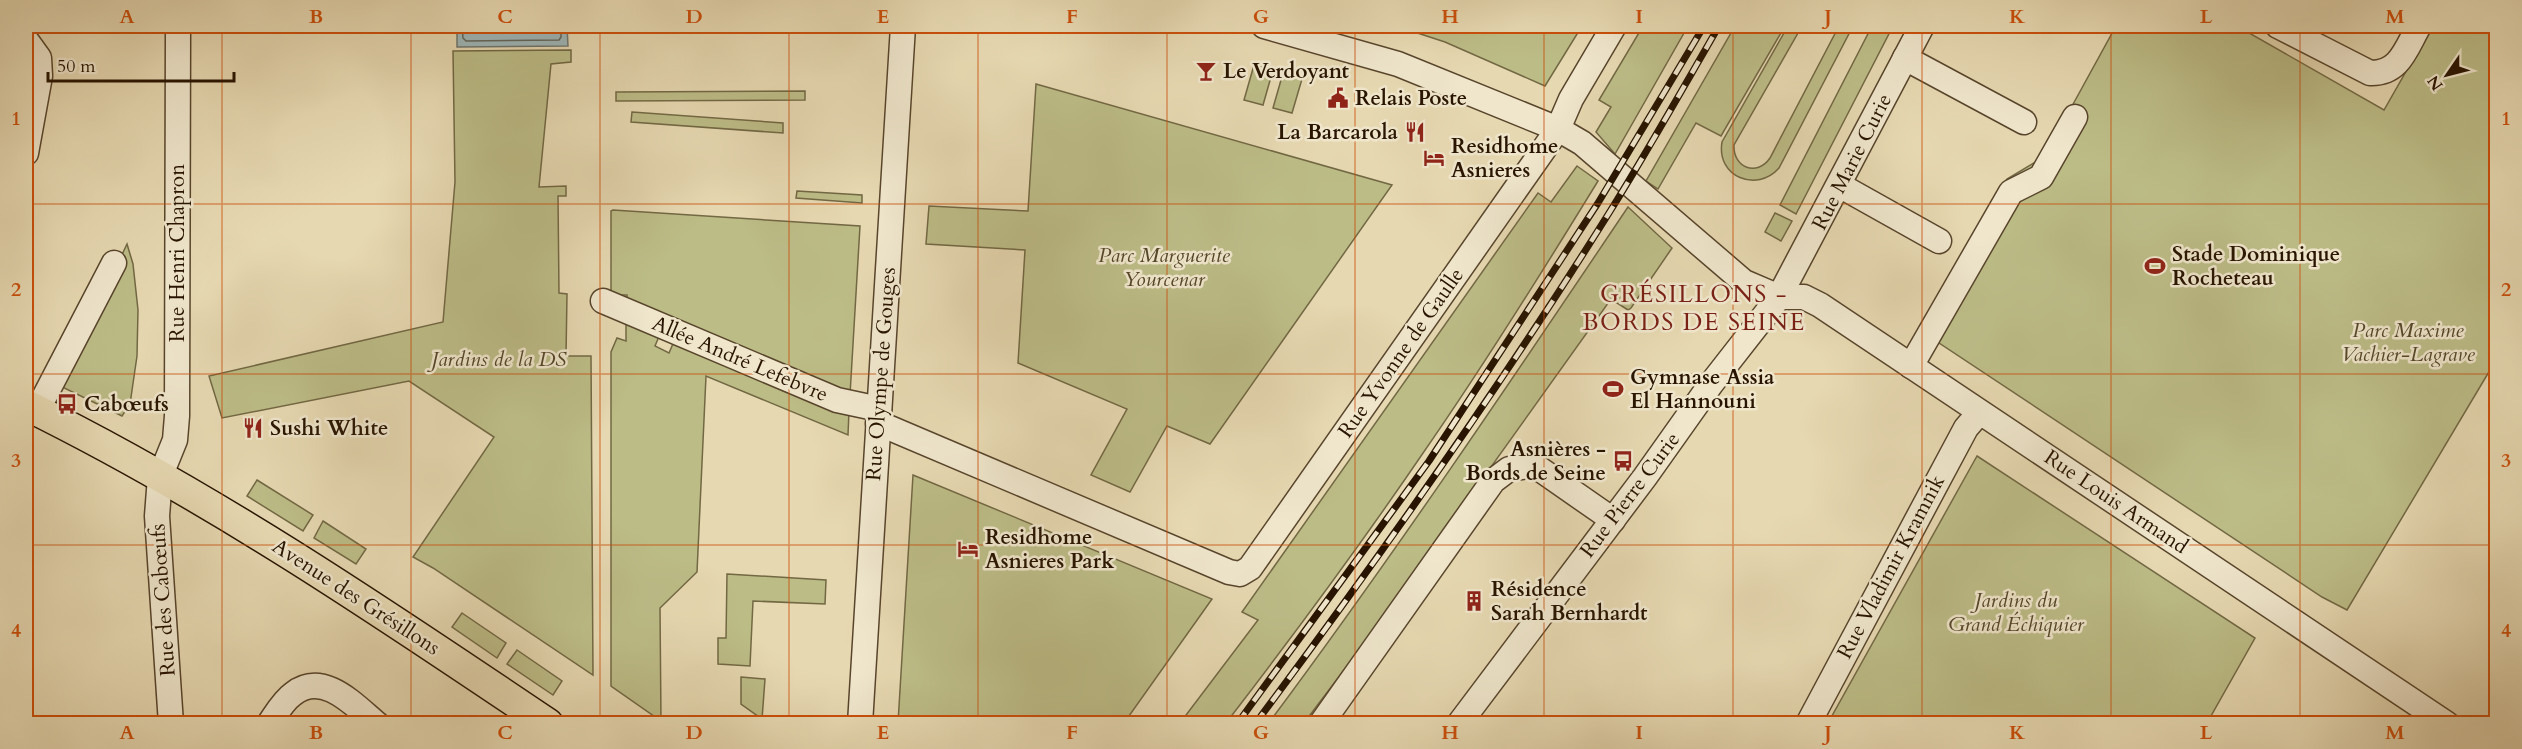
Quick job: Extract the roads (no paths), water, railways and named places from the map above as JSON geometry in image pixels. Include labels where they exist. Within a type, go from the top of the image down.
[{"type":"main road","name":"Avenue des Grésillons","points":[[31,408],[160,477],[339,583],[548,723]]},
{"type":"street","name":"Rue Henri Chapron","points":[[160,477],[175,440],[177,405],[178,26]]},
{"type":"street","name":"Rue Olympe de Gouges","points":[[860,723],[903,26]]},
{"type":"street","name":"Rue Louis Armand","points":[[1264,26],[1398,64],[1558,129],[1582,143],[1744,282],[1779,297],[1804,297],[1820,305],[2447,723]]},
{"type":"street","name":"Rue Yvonne de Gaulle","points":[[1240,574],[1250,568],[1558,129],[1571,99],[1614,26]]},
{"type":"street","name":"Rue Marie Curie","points":[[1779,297],[1922,26]]},
{"type":"street","points":[[2278,26],[2370,74],[2391,71],[2419,26]]},
{"type":"street","points":[[26,40],[39,58],[40,76],[26,153]]},
{"type":"street","points":[[1905,58],[2024,122]]},
{"type":"street","points":[[1911,366],[2011,192],[2041,177],[2075,117]]},
{"type":"street","points":[[1839,185],[1939,241]]},
{"type":"street","points":[[31,408],[114,262]]},
{"type":"street","name":"Rue Pierre Curie","points":[[1459,723],[1613,520],[1711,384],[1779,297]]},
{"type":"street","name":"Allée André Lefebvre","points":[[603,301],[878,416],[1228,572],[1240,574]]},
{"type":"street","name":"Rue Vladimir Kramnik","points":[[1808,723],[1966,428],[1979,413]]},
{"type":"street","points":[[1321,723],[1493,481],[1509,469],[1534,465],[1613,520]]},
{"type":"street","name":"Rue des Cabœufs","points":[[160,477],[157,526],[171,723]]},
{"type":"street","points":[[269,723],[291,695],[304,686],[321,685],[338,692],[377,723]]},
{"type":"water","points":[[457,26],[567,26],[568,46],[457,47]]},
{"type":"railway","points":[[1237,724],[1429,461],[1598,203],[1704,26]]},
{"type":"railway","points":[[1255,724],[1392,536],[1525,344],[1623,190],[1719,26]]},
{"type":"place","name":"Le Verdoyant","points":[[1206,71]]},
{"type":"place","name":"Relais Poste","points":[[1338,98]]},
{"type":"place","name":"La Barcarola","points":[[1415,132]]},
{"type":"place","name":"Residhome Asnieres","points":[[1434,158]]},
{"type":"place","name":"Stade Dominique Rocheteau","points":[[2155,266]]},
{"type":"place","name":"Gymnase Assia El Hannouni","points":[[1613,389]]},
{"type":"place","name":"Cabœufs","points":[[67,404]]},
{"type":"place","name":"Sushi White","points":[[253,428]]},
{"type":"place","name":"Asnières - Bords de Seine","points":[[1623,461]]},
{"type":"place","name":"Residhome Asnieres Park","points":[[968,549]]},
{"type":"place","name":"Résidence Sarah Bernhardt","points":[[1474,601]]},
{"type":"district","name":"GRÉSILLONS - BORDS DE SEINE","points":[[1694,308]]},
{"type":"park label","name":"Parc Marguerite Yourcenar","points":[[1164,267]]},
{"type":"park label","name":"Parc Maxime Vachier-Lagrave","points":[[2408,342]]},
{"type":"park label","name":"Jardins de la DS","points":[[499,359]]},
{"type":"park label","name":"Jardins du Grand Échiquier","points":[[2016,612]]}]
